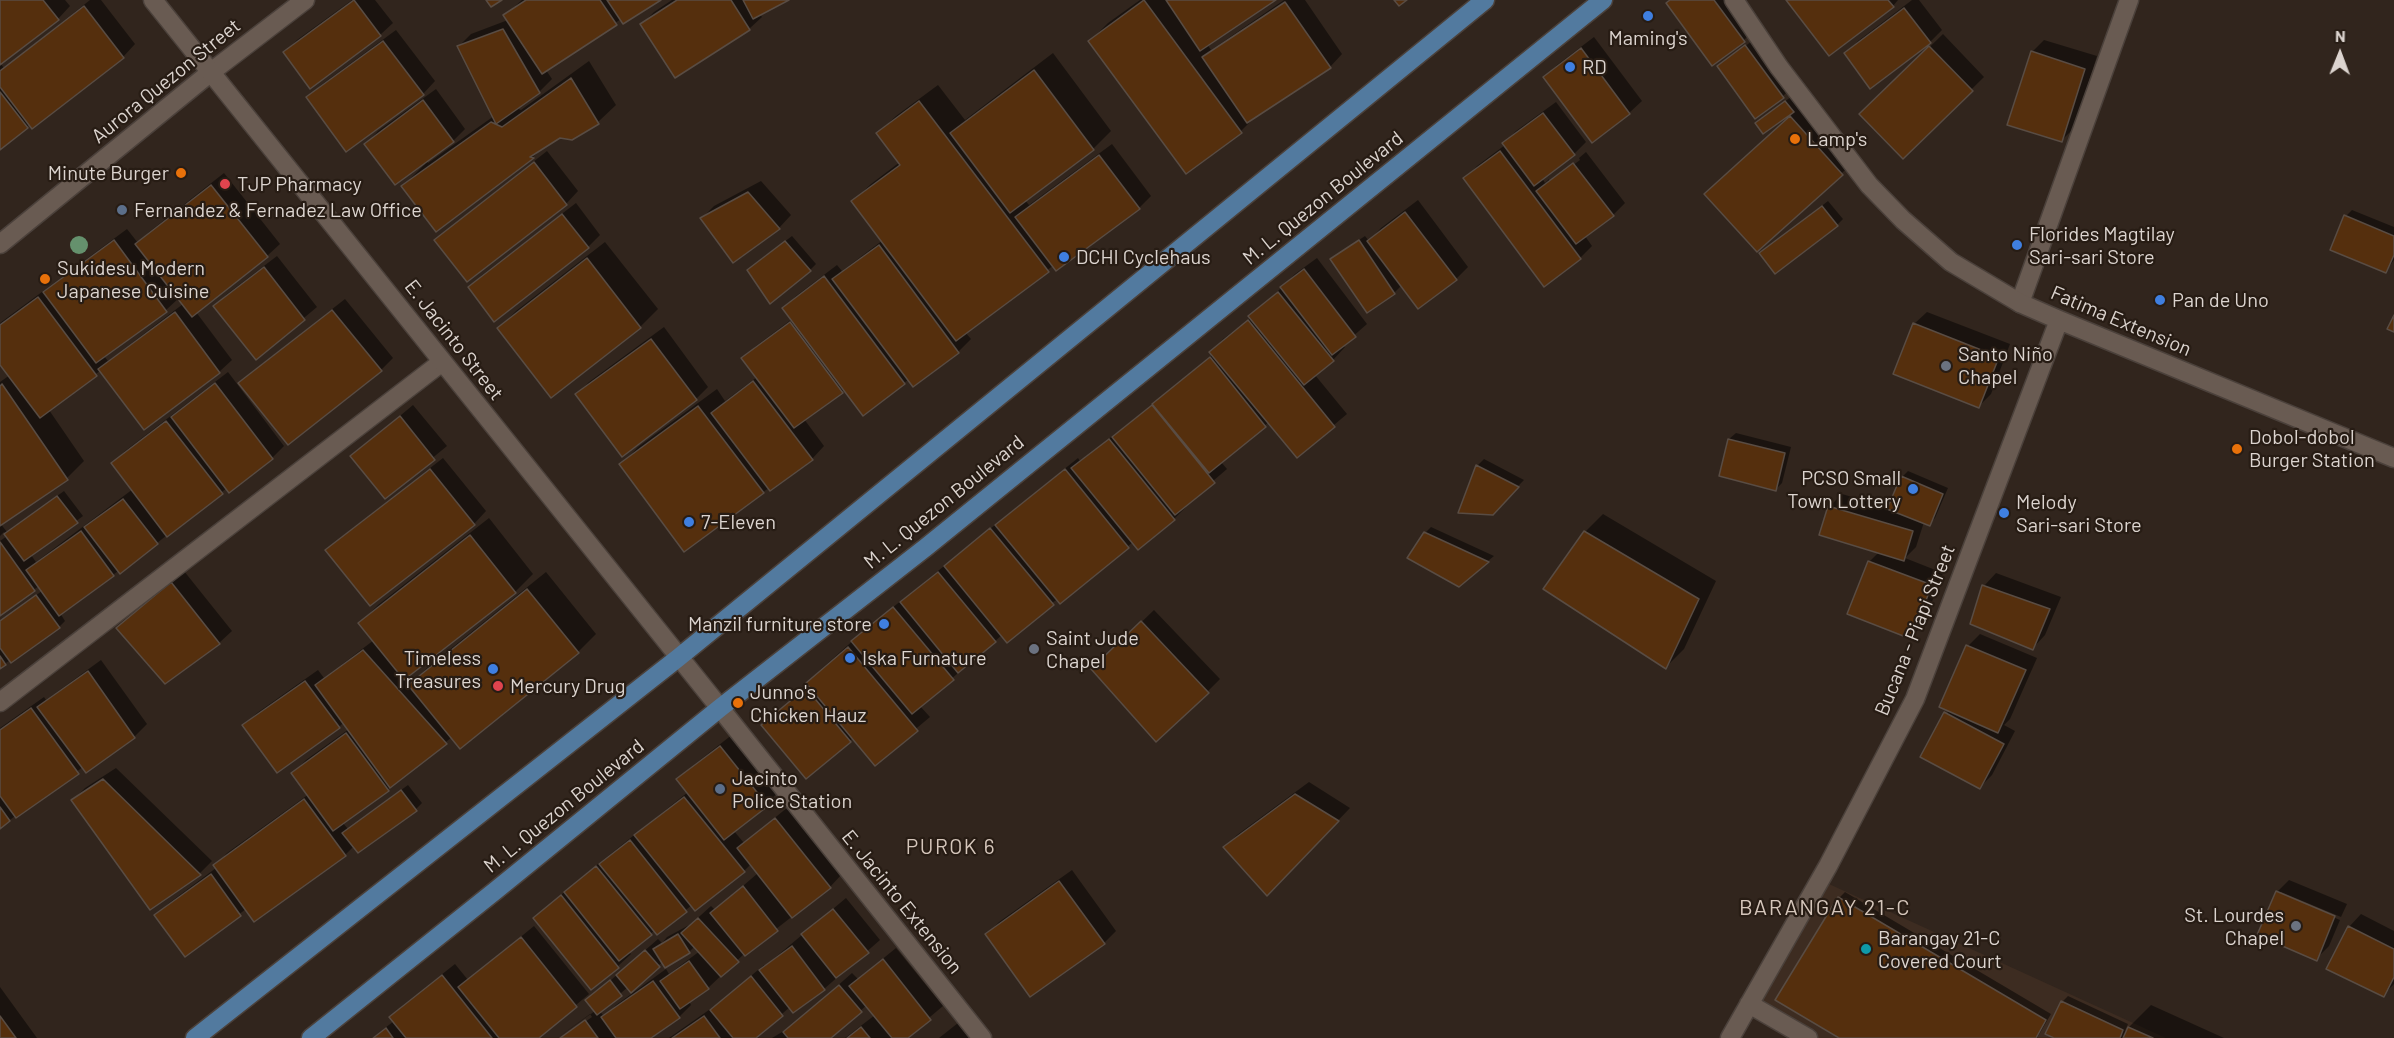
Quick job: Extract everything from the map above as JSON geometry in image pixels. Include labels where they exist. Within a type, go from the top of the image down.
[{"type":"main road","points":[[195,1038],[678,658],[1485,0]]},
{"type":"main road","name":"M. L. Quezon Boulevard","points":[[310,1038],[720,708],[925,548],[1603,0]]},
{"type":"street","name":"E. Jacinto Street","points":[[153,0],[720,708]]},
{"type":"street","name":"Aurora Quezon Street","points":[[0,244],[211,72],[305,0]]},
{"type":"street","name":"Fatima Extension","points":[[1734,0],[1779,67],[1869,185],[1903,220],[1951,262],[2020,303],[2059,321],[2394,458]]},
{"type":"street","points":[[2020,303],[2129,0]]},
{"type":"street","name":"Bucana - Piapi Street","points":[[1730,1038],[1828,866],[1915,699],[2059,321]]},
{"type":"street","points":[[0,702],[442,362]]},
{"type":"street","name":"E. Jacinto Extension","points":[[720,708],[982,1038]]},
{"type":"street","points":[[1749,1004],[1808,1038]]},
{"type":"shaded area","name":"Barangay 21-C Covered Court","points":[[1829,884],[2166,1038],[1808,1038],[1755,1008]]},
{"type":"building","points":[[0,0],[43,0],[59,20],[0,65]]},
{"type":"building","points":[[354,0],[381,36],[310,89],[283,52]]},
{"type":"building","points":[[486,0],[502,0],[491,7]]},
{"type":"building","points":[[526,0],[600,0],[617,25],[542,74],[503,15]]},
{"type":"building","points":[[607,0],[661,0],[623,24]]},
{"type":"building","points":[[677,0],[731,0],[750,30],[675,78],[640,24]]},
{"type":"building","points":[[743,0],[789,0],[753,19]]},
{"type":"building","points":[[1144,0],[1242,133],[1186,174],[1088,41]]},
{"type":"building","points":[[1166,0],[1276,0],[1200,51]]},
{"type":"building","points":[[1394,0],[1407,0],[1399,6]]},
{"type":"building","points":[[1670,0],[1714,0],[1745,42],[1712,66],[1666,3]]},
{"type":"building","points":[[1786,0],[1888,0],[1894,7],[1829,56]]},
{"type":"building","points":[[1285,2],[1331,68],[1247,123],[1202,57]]},
{"type":"building","points":[[84,6],[124,58],[32,129],[0,87],[0,71]]},
{"type":"building","points":[[1904,8],[1931,43],[1870,89],[1844,53]]},
{"type":"building","points":[[503,29],[540,93],[496,124],[457,46]]},
{"type":"building","points":[[383,41],[424,95],[346,152],[306,97]]},
{"type":"building","points":[[1745,45],[1784,98],[1755,119],[1717,66]]},
{"type":"building","points":[[1929,46],[1973,91],[1903,159],[1859,114]]},
{"type":"building","points":[[1581,48],[1630,114],[1592,143],[1543,77]]},
{"type":"building","points":[[2031,51],[2085,69],[2062,142],[2007,125]]},
{"type":"building","points":[[1034,70],[1094,150],[1010,213],[950,133]]},
{"type":"building","points":[[571,78],[599,124],[572,140],[560,138],[530,157],[534,158],[436,232],[401,186],[491,122],[502,127]]},
{"type":"building","points":[[0,92],[28,128],[0,150]]},
{"type":"building","points":[[423,100],[454,142],[395,185],[364,144]]},
{"type":"building","points":[[919,101],[1049,272],[956,341],[851,201],[900,165],[876,133]]},
{"type":"building","points":[[1785,101],[1794,112],[1763,134],[1755,123]]},
{"type":"building","points":[[1543,113],[1575,155],[1534,186],[1502,143]]},
{"type":"building","points":[[1790,116],[1843,175],[1757,252],[1704,194]]},
{"type":"building","points":[[1500,151],[1581,259],[1544,287],[1463,178]]},
{"type":"building","points":[[1099,155],[1140,209],[1056,271],[1015,217]]},
{"type":"building","points":[[534,162],[567,205],[467,282],[434,240]]},
{"type":"building","points":[[1573,163],[1614,216],[1576,244],[1536,191]]},
{"type":"building","points":[[211,185],[268,257],[192,317],[135,244]]},
{"type":"building","points":[[748,192],[780,229],[733,263],[700,218]]},
{"type":"building","points":[[1822,206],[1838,226],[1775,274],[1759,253]]},
{"type":"building","points":[[1405,212],[1457,280],[1418,309],[1367,241]]},
{"type":"building","points":[[562,214],[589,248],[494,322],[468,287]]},
{"type":"building","points":[[2344,215],[2394,236],[2394,255],[2386,273],[2330,250]]},
{"type":"building","points":[[114,240],[167,312],[96,363],[43,292]]},
{"type":"building","points":[[1359,240],[1395,294],[1367,313],[1330,259]]},
{"type":"building","points":[[785,241],[811,271],[770,304],[747,270]]},
{"type":"building","points":[[879,245],[959,353],[913,387],[832,279]]},
{"type":"building","points":[[587,258],[641,328],[551,398],[497,328]]},
{"type":"building","points":[[264,267],[305,320],[256,360],[213,306]]},
{"type":"building","points":[[1304,269],[1356,337],[1332,355],[1280,287]]},
{"type":"building","points":[[824,276],[905,384],[863,416],[782,308]]},
{"type":"building","points":[[1278,292],[1334,361],[1304,385],[1248,316]]},
{"type":"building","points":[[38,297],[97,376],[40,418],[0,365],[0,325]]},
{"type":"building","points":[[332,310],[382,371],[288,445],[238,383]]},
{"type":"building","points":[[175,312],[220,373],[144,430],[98,369]]},
{"type":"building","points":[[2394,315],[2394,332],[2387,329]]},
{"type":"building","points":[[1248,320],[1335,427],[1297,458],[1209,352]]},
{"type":"building","points":[[790,322],[843,393],[794,428],[741,358]]},
{"type":"building","name":"Santo Niño Chapel","points":[[1913,323],[1999,357],[1979,408],[1893,374]]},
{"type":"building","points":[[651,339],[697,400],[622,457],[575,394]]},
{"type":"building","points":[[1210,357],[1266,427],[1209,473],[1152,404]]},
{"type":"building","points":[[753,381],[813,460],[770,491],[711,413]]},
{"type":"building","points":[[215,383],[273,459],[229,493],[171,417]]},
{"type":"building","points":[[2,384],[68,480],[0,526],[0,386]]},
{"type":"building","points":[[1152,405],[1215,483],[1175,515],[1112,437]]},
{"type":"building","points":[[698,406],[764,493],[684,552],[619,464]]},
{"type":"building","points":[[400,416],[435,460],[385,499],[350,456]]},
{"type":"building","points":[[166,421],[223,494],[167,537],[111,463]]},
{"type":"building","points":[[1109,439],[1175,520],[1138,550],[1071,468]]},
{"type":"building","points":[[1728,439],[1785,453],[1776,491],[1719,476]]},
{"type":"building","points":[[1476,465],[1519,487],[1493,515],[1458,513]]},
{"type":"building","points":[[430,469],[475,525],[370,606],[325,550]]},
{"type":"building","points":[[1065,469],[1129,548],[1060,604],[995,525]]},
{"type":"building","points":[[1901,476],[1943,494],[1930,526],[1887,509]]},
{"type":"building","points":[[57,496],[78,523],[24,561],[4,534]]},
{"type":"building","points":[[123,499],[158,544],[120,574],[84,527]]},
{"type":"building","points":[[1828,506],[1913,531],[1904,561],[1819,535]]},
{"type":"building","points":[[990,528],[1054,605],[1007,643],[944,566]]},
{"type":"building","points":[[81,531],[114,576],[59,616],[26,570]]},
{"type":"building","points":[[1584,531],[1699,599],[1666,669],[1543,589]]},
{"type":"building","points":[[1424,532],[1489,562],[1459,587],[1407,558]]},
{"type":"building","points":[[470,535],[516,593],[404,680],[358,623]]},
{"type":"building","points":[[0,542],[35,591],[0,616]]},
{"type":"building","points":[[1868,561],[1932,585],[1911,639],[1847,614]]},
{"type":"building","points":[[938,572],[996,642],[958,673],[900,602]]},
{"type":"building","points":[[171,582],[220,644],[165,684],[116,628]]},
{"type":"building","points":[[1982,585],[2050,609],[2033,650],[1970,624]]},
{"type":"building","name":"Timeless Treasures","points":[[527,589],[579,653],[460,749],[408,685]]},
{"type":"building","points":[[36,595],[60,628],[11,663],[0,648],[0,621]]},
{"type":"building","points":[[893,607],[954,680],[912,714],[851,641]]},
{"type":"building","points":[[1141,621],[1209,693],[1156,742],[1091,669]]},
{"type":"building","points":[[1966,645],[2026,670],[1998,733],[1939,707]]},
{"type":"building","points":[[848,647],[918,731],[875,766],[806,683]]},
{"type":"building","points":[[363,650],[447,744],[390,788],[315,685]]},
{"type":"building","points":[[0,656],[6,665],[0,669]]},
{"type":"building","points":[[88,671],[135,738],[86,773],[37,707]]},
{"type":"building","points":[[305,681],[340,728],[277,773],[242,725]]},
{"type":"building","points":[[806,688],[851,742],[806,779],[761,725]]},
{"type":"building","points":[[31,708],[79,774],[16,818],[0,796],[0,730]]},
{"type":"building","points":[[1944,712],[2004,744],[1980,789],[1920,757]]},
{"type":"building","points":[[346,733],[389,791],[333,831],[291,773]]},
{"type":"building","points":[[720,746],[768,806],[724,840],[676,779]]},
{"type":"building","points":[[103,779],[201,875],[150,910],[71,800]]},
{"type":"building","points":[[401,790],[417,811],[358,853],[342,833]]},
{"type":"building","points":[[1295,794],[1339,821],[1267,896],[1223,847]]},
{"type":"building","points":[[684,797],[745,872],[695,911],[634,835]]},
{"type":"building","points":[[304,799],[346,856],[254,922],[213,865]]},
{"type":"building","points":[[0,807],[10,821],[0,829]]},
{"type":"building","points":[[775,818],[831,888],[792,918],[737,848]]},
{"type":"building","points":[[630,840],[687,912],[657,935],[599,864]]},
{"type":"building","points":[[596,866],[652,935],[619,961],[564,892]]},
{"type":"building","points":[[211,874],[241,916],[185,957],[154,915]]},
{"type":"building","points":[[1059,881],[1105,944],[1030,997],[985,934]]},
{"type":"building","points":[[743,886],[778,931],[745,956],[710,913]]},
{"type":"building","name":"St. Lourdes Chapel","points":[[2276,891],[2335,916],[2317,961],[2257,935]]},
{"type":"building","points":[[561,895],[619,968],[591,990],[533,918]]},
{"type":"building","name":"Barangay 21-C Covered Court","points":[[1838,897],[2046,1020],[2036,1038],[1839,1038],[1775,1000]]},
{"type":"building","points":[[833,909],[869,953],[836,978],[801,934]]},
{"type":"building","points":[[698,918],[739,962],[721,977],[681,933]]},
{"type":"building","points":[[2348,926],[2394,949],[2394,977],[2384,997],[2326,969]]},
{"type":"building","points":[[678,934],[690,953],[665,968],[653,949]]},
{"type":"building","points":[[521,937],[577,1007],[539,1038],[499,1038],[458,987]]},
{"type":"building","points":[[792,946],[825,990],[793,1013],[759,970]]},
{"type":"building","points":[[645,950],[660,967],[631,993],[616,975]]},
{"type":"building","points":[[883,959],[931,1020],[908,1038],[892,1038],[849,986]]},
{"type":"building","points":[[689,961],[709,989],[680,1009],[660,981]]},
{"type":"building","points":[[442,975],[492,1038],[406,1038],[389,1017]]},
{"type":"building","points":[[751,976],[783,1016],[756,1038],[733,1038],[710,1010]]},
{"type":"building","points":[[610,980],[622,996],[597,1015],[585,1000]]},
{"type":"building","points":[[653,981],[680,1018],[651,1038],[616,1038],[601,1017]]},
{"type":"building","points":[[839,985],[862,1012],[831,1038],[788,1038],[783,1032]]},
{"type":"building","points":[[2061,1001],[2123,1030],[2120,1038],[2054,1038],[2045,1034]]},
{"type":"building","points":[[0,1016],[16,1038],[0,1038]]},
{"type":"building","points":[[704,1016],[720,1038],[672,1038]]},
{"type":"building","points":[[585,1020],[598,1038],[560,1038]]},
{"type":"building","points":[[861,1027],[870,1038],[847,1038]]},
{"type":"building","points":[[2128,1027],[2153,1038],[2123,1038]]},
{"type":"building","points":[[386,1028],[393,1038],[373,1038]]},
{"type":"place","name":"Maming's","points":[[1648,16]]},
{"type":"place","name":"RD","points":[[1570,67]]},
{"type":"place","name":"Lamp's","points":[[1795,139]]},
{"type":"place","name":"Minute Burger","points":[[181,173]]},
{"type":"place","name":"TJP Pharmacy","points":[[225,184]]},
{"type":"place","name":"Fernandez & Fernadez Law Office","points":[[122,210]]},
{"type":"place","name":"Florides Magtilay Sari-sari Store","points":[[2017,245]]},
{"type":"place","name":"DCHI Cyclehaus","points":[[1064,257]]},
{"type":"place","name":"Sukidesu Modern Japanese Cuisine","points":[[45,279]]},
{"type":"place","name":"Pan de Uno","points":[[2160,300]]},
{"type":"place","name":"Santo Niño Chapel","points":[[1946,366]]},
{"type":"place","name":"Dobol-dobol Burger Station","points":[[2237,449]]},
{"type":"place","name":"PCSO Small Town Lottery","points":[[1913,489]]},
{"type":"place","name":"Melody Sari-sari Store","points":[[2004,513]]},
{"type":"place","name":"7-Eleven","points":[[689,522]]},
{"type":"place","name":"Manzil furniture store","points":[[884,624]]},
{"type":"place","name":"Saint Jude Chapel","points":[[1034,649]]},
{"type":"place","name":"Iska Furnature","points":[[850,658]]},
{"type":"place","name":"Timeless Treasures","points":[[493,669]]},
{"type":"place","name":"Mercury Drug","points":[[498,686]]},
{"type":"place","name":"Junno's Chicken Hauz","points":[[738,703]]},
{"type":"place","name":"Jacinto Police Station","points":[[720,789]]},
{"type":"place","name":"St. Lourdes Chapel","points":[[2296,926]]},
{"type":"place","name":"Barangay 21-C Covered Court","points":[[1866,949]]},
{"type":"district","name":"PUROK 6","points":[[951,847]]},
{"type":"district","name":"BARANGAY 21-C","points":[[1825,908]]}]
